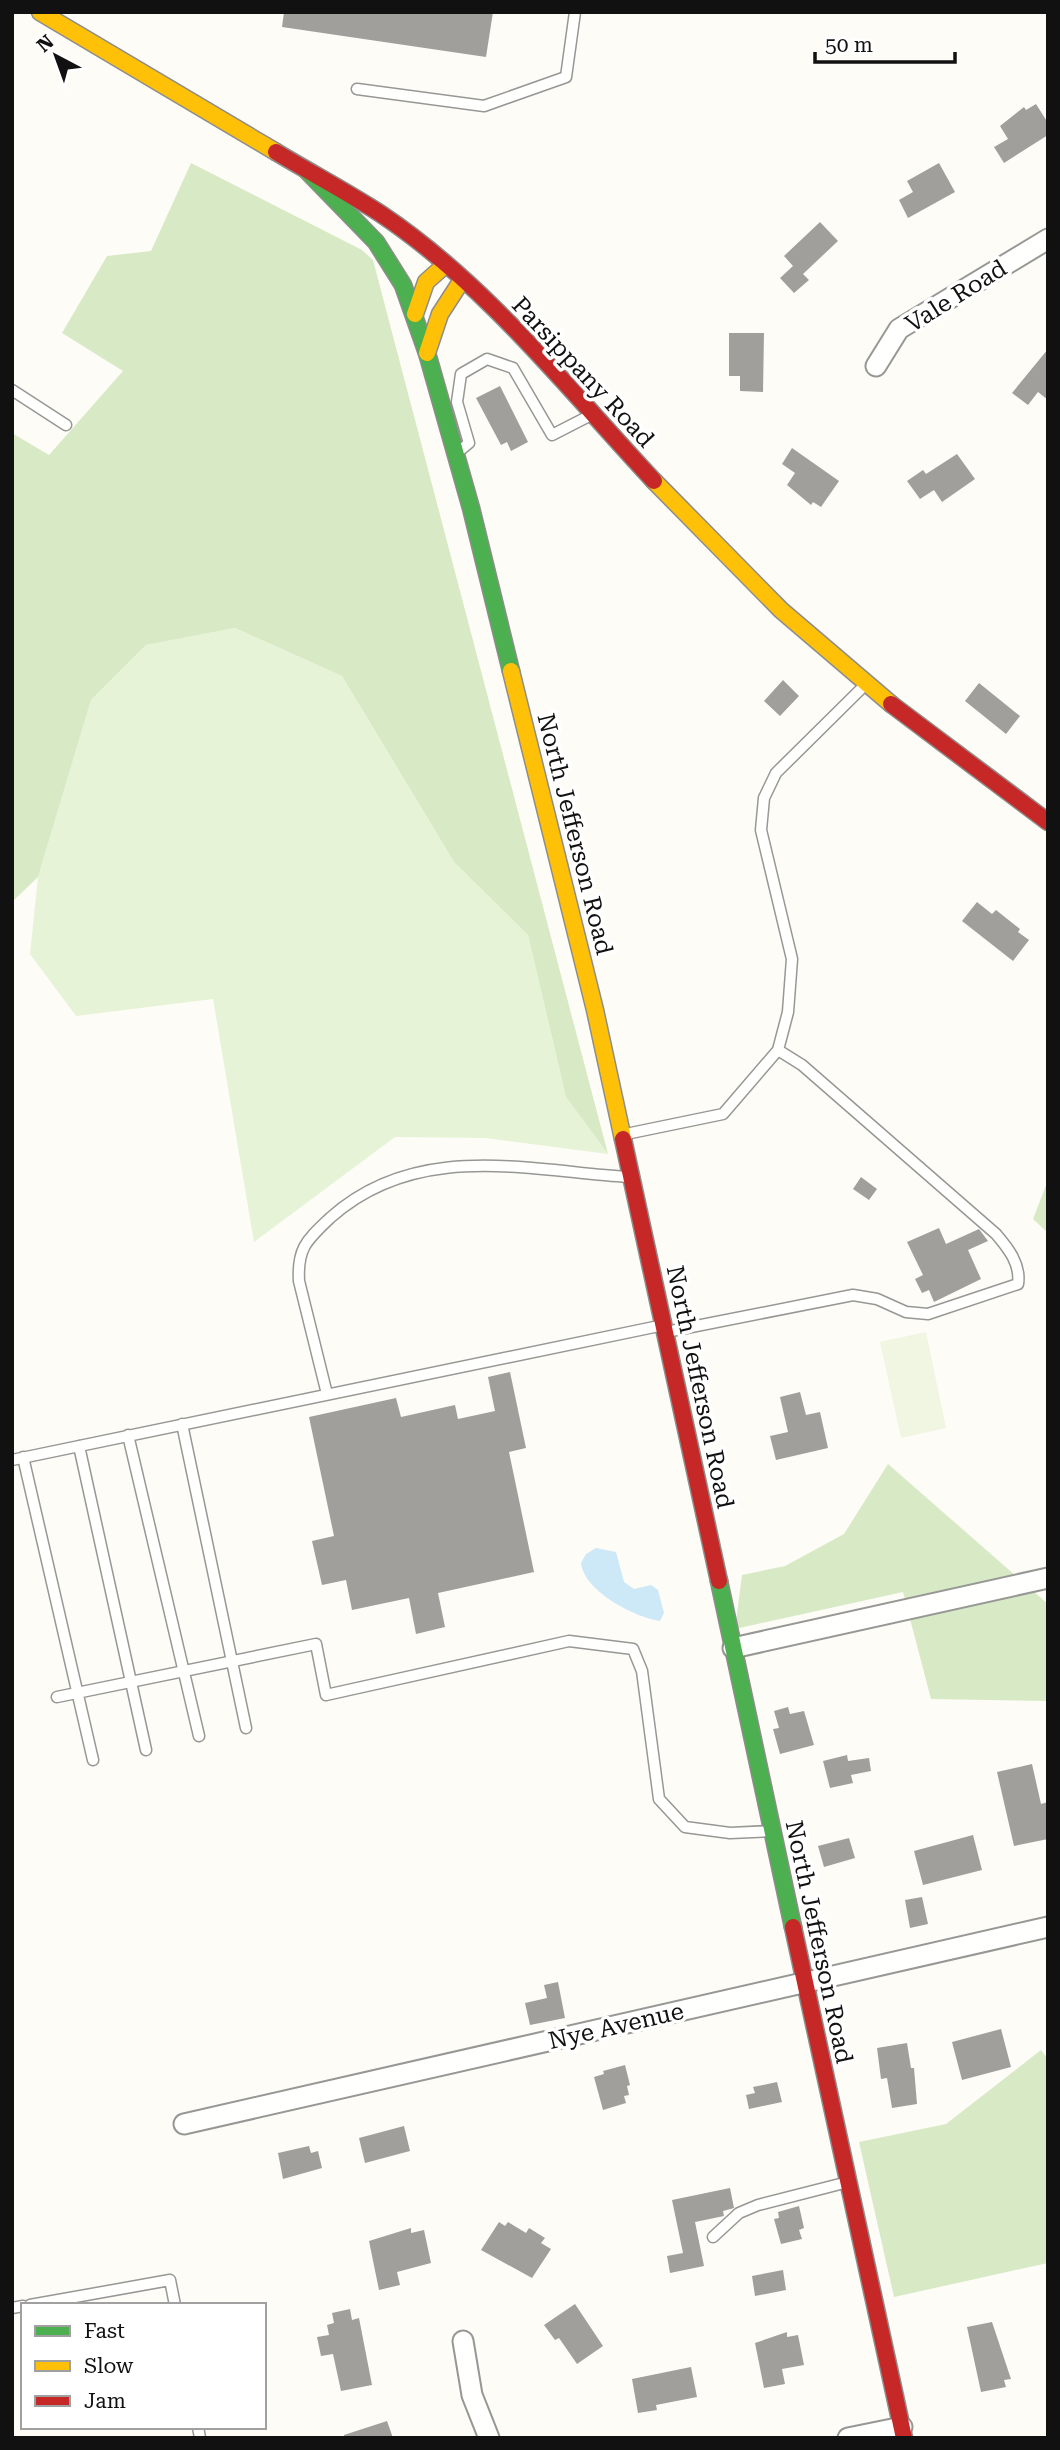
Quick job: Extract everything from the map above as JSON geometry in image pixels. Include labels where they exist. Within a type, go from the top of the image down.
[{"type":"street","name":"Parsippany Road","points":[[40,12],[78,28],[382,215],[445,265],[496,311],[700,532],[779,610],[957,757],[1048,822]]},
{"type":"street","name":"North Jefferson Road","points":[[306,170],[342,204],[376,242],[403,285],[427,352],[456,454],[514,678],[622,1135],[903,2432]]},
{"type":"street","name":"Vale Road","points":[[876,366],[899,329],[1048,239]]},
{"type":"street","points":[[415,314],[426,282],[445,265]]},
{"type":"street","points":[[427,352],[437,317],[447,298],[462,280]]},
{"type":"street","points":[[733,1648],[1048,1578]]},
{"type":"street","name":"Nye Avenue","points":[[184,2124],[341,2091],[804,1981],[1048,1927]]},
{"type":"street","points":[[463,2341],[472,2395],[489,2438]]},
{"type":"street","points":[[848,2438],[903,2432]]},
{"type":"lane","points":[[357,89],[484,106],[566,77],[575,12]]},
{"type":"lane","points":[[456,454],[469,443],[457,402],[461,374],[487,359],[513,368],[552,435],[591,415]]},
{"type":"lane","points":[[12,390],[66,425]]},
{"type":"lane","points":[[622,1135],[723,1114],[778,1050],[788,1013],[792,959],[761,830],[764,798],[776,774],[866,684]]},
{"type":"lane","points":[[12,1460],[327,1394],[853,1294],[877,1298],[906,1312],[928,1314],[1018,1284],[1020,1276],[1011,1253],[996,1234],[802,1065],[778,1050]]},
{"type":"lane","points":[[327,1394],[299,1281],[298,1264],[301,1248],[352,1201],[400,1177],[462,1166],[507,1164],[631,1178]]},
{"type":"lane","points":[[182,1424],[246,1728]]},
{"type":"lane","points":[[128,1435],[199,1736]]},
{"type":"lane","points":[[79,1446],[146,1750]]},
{"type":"lane","points":[[23,1457],[93,1760]]},
{"type":"lane","points":[[57,1697],[316,1644],[326,1695],[569,1640],[633,1649],[642,1671],[659,1799],[685,1827],[730,1833],[772,1831]]},
{"type":"lane","points":[[713,2237],[739,2213],[758,2205],[848,2182]]},
{"type":"lane","points":[[41,2303],[170,2280],[175,2303]]},
{"type":"green space","points":[[191,163],[362,250],[373,260],[608,1154],[566,1097],[528,935],[454,862],[342,676],[235,628],[146,645],[91,700],[38,877],[12,902],[12,433],[49,455],[123,371],[62,333],[107,256],[151,251]]},
{"type":"green space","points":[[235,628],[342,676],[454,862],[528,935],[566,1097],[608,1154],[486,1138],[395,1137],[254,1242],[213,999],[76,1016],[30,954],[38,877],[91,700],[146,645]]},
{"type":"green space","points":[[1048,1180],[1048,1233],[1033,1219]]},
{"type":"green space","points":[[926,1332],[946,1428],[901,1438],[880,1342]]},
{"type":"green space","points":[[888,1464],[1048,1604],[1048,1701],[931,1699],[903,1592],[735,1629],[742,1575],[785,1566],[844,1534]]},
{"type":"green space","points":[[1041,2050],[1048,2059],[1048,2263],[894,2297],[859,2142],[946,2124]]},
{"type":"water","points":[[596,1548],[616,1552],[624,1582],[634,1589],[651,1585],[658,1590],[664,1613],[660,1621],[624,1608],[600,1593],[591,1583],[581,1563],[586,1554]]},
{"type":"building","points":[[284,12],[493,12],[486,57],[282,27]]},
{"type":"building","points":[[1036,104],[1048,123],[1048,135],[1004,163],[994,147],[1008,139],[1000,126],[1024,107],[1026,110]]},
{"type":"building","points":[[939,163],[955,192],[908,218],[899,200],[913,192],[907,181]]},
{"type":"building","points":[[820,222],[838,241],[803,274],[809,280],[794,293],[780,278],[793,266],[784,256]]},
{"type":"building","points":[[729,333],[764,333],[763,392],[740,391],[740,376],[729,376]]},
{"type":"building","points":[[1048,349],[1048,400],[1038,392],[1028,405],[1012,393]]},
{"type":"building","points":[[500,386],[528,442],[511,451],[507,442],[501,445],[476,398]]},
{"type":"building","points":[[792,448],[839,481],[821,507],[813,502],[811,505],[787,485],[795,473],[782,464]]},
{"type":"building","points":[[957,454],[975,479],[942,502],[934,490],[920,499],[907,481],[923,470],[926,474]]},
{"type":"building","points":[[783,680],[799,696],[780,716],[764,701]]},
{"type":"building","points":[[979,683],[1020,716],[1006,734],[965,701]]},
{"type":"building","points":[[977,902],[992,914],[996,910],[1029,940],[1013,961],[962,921]]},
{"type":"building","points":[[861,1177],[877,1189],[869,1200],[853,1189]]},
{"type":"building","points":[[939,1228],[946,1244],[979,1229],[988,1241],[968,1250],[981,1279],[934,1302],[929,1290],[922,1293],[915,1279],[923,1275],[907,1242]]},
{"type":"building","points":[[510,1372],[526,1448],[509,1452],[534,1572],[438,1593],[445,1627],[416,1634],[409,1598],[352,1610],[346,1580],[322,1585],[312,1541],[334,1536],[309,1417],[396,1398],[401,1417],[455,1405],[458,1419],[495,1411],[488,1377]]},
{"type":"building","points":[[800,1392],[806,1415],[820,1412],[828,1448],[776,1460],[770,1436],[788,1432],[780,1397]]},
{"type":"building","points":[[788,1707],[790,1714],[804,1711],[814,1745],[780,1754],[773,1729],[779,1728],[774,1711]]},
{"type":"building","points":[[847,1755],[848,1761],[869,1758],[871,1771],[851,1775],[853,1783],[830,1788],[823,1761]]},
{"type":"building","points":[[1032,1764],[1041,1804],[1048,1802],[1048,1839],[1014,1846],[997,1772]]},
{"type":"building","points":[[973,1835],[982,1870],[923,1885],[914,1851]]},
{"type":"building","points":[[849,1838],[855,1858],[824,1867],[818,1846]]},
{"type":"building","points":[[922,1897],[928,1924],[910,1928],[905,1900]]},
{"type":"building","points":[[558,1982],[565,2018],[530,2025],[525,2003],[547,1998],[544,1985]]},
{"type":"building","points":[[1001,2029],[1011,2067],[962,2080],[952,2042]]},
{"type":"building","points":[[907,2043],[911,2068],[914,2068],[917,2104],[892,2108],[887,2078],[881,2079],[877,2048]]},
{"type":"building","points":[[625,2065],[630,2085],[627,2086],[629,2095],[624,2096],[626,2103],[603,2110],[594,2077],[604,2074],[603,2071]]},
{"type":"building","points":[[777,2082],[782,2102],[749,2109],[746,2095],[755,2093],[753,2087]]},
{"type":"building","points":[[404,2126],[410,2151],[365,2163],[359,2138]]},
{"type":"building","points":[[309,2146],[311,2153],[318,2151],[322,2168],[283,2179],[278,2153]]},
{"type":"building","points":[[730,2188],[734,2208],[723,2211],[724,2216],[695,2222],[704,2266],[670,2273],[667,2256],[683,2253],[672,2200]]},
{"type":"building","points":[[799,2206],[804,2228],[799,2230],[802,2239],[781,2244],[774,2219],[779,2218],[778,2212]]},
{"type":"building","points":[[499,2222],[505,2226],[508,2222],[526,2233],[529,2228],[545,2238],[541,2243],[551,2249],[532,2278],[481,2250]]},
{"type":"building","points":[[411,2228],[411,2233],[424,2230],[431,2263],[397,2272],[400,2285],[379,2290],[369,2241]]},
{"type":"building","points":[[783,2270],[786,2290],[755,2296],[752,2276]]},
{"type":"building","points":[[575,2304],[603,2346],[577,2364],[559,2338],[555,2340],[544,2325]]},
{"type":"building","points":[[350,2309],[352,2320],[359,2318],[372,2385],[341,2391],[333,2354],[321,2356],[317,2337],[329,2335],[327,2325],[334,2323],[332,2313]]},
{"type":"building","points":[[992,2322],[1011,2379],[1004,2380],[1006,2387],[981,2392],[967,2327]]},
{"type":"building","points":[[787,2332],[787,2337],[798,2335],[804,2365],[782,2369],[785,2384],[764,2388],[755,2343]]},
{"type":"building","points":[[691,2367],[697,2397],[656,2405],[657,2410],[638,2413],[632,2379]]},
{"type":"building","points":[[387,2421],[393,2438],[344,2438],[344,2435]]},
{"type":"traffic: fast","points":[[306,170],[376,242],[403,285],[427,353],[471,508],[511,671]]},
{"type":"traffic: fast","points":[[719,1581],[793,1927]]},
{"type":"traffic: slow","points":[[40,12],[276,152]]},
{"type":"traffic: slow","points":[[415,314],[426,282],[445,265]]},
{"type":"traffic: slow","points":[[427,353],[440,314],[462,280]]},
{"type":"traffic: slow","points":[[654,481],[781,610],[891,704]]},
{"type":"traffic: slow","points":[[511,671],[595,1010],[623,1139]]},
{"type":"traffic: jam","points":[[276,152],[381,214],[420,242],[456,273],[525,340],[654,481]]},
{"type":"traffic: jam","points":[[891,704],[1048,822]]},
{"type":"traffic: jam","points":[[623,1139],[719,1581]]},
{"type":"traffic: jam","points":[[793,1927],[904,2438]]}]
